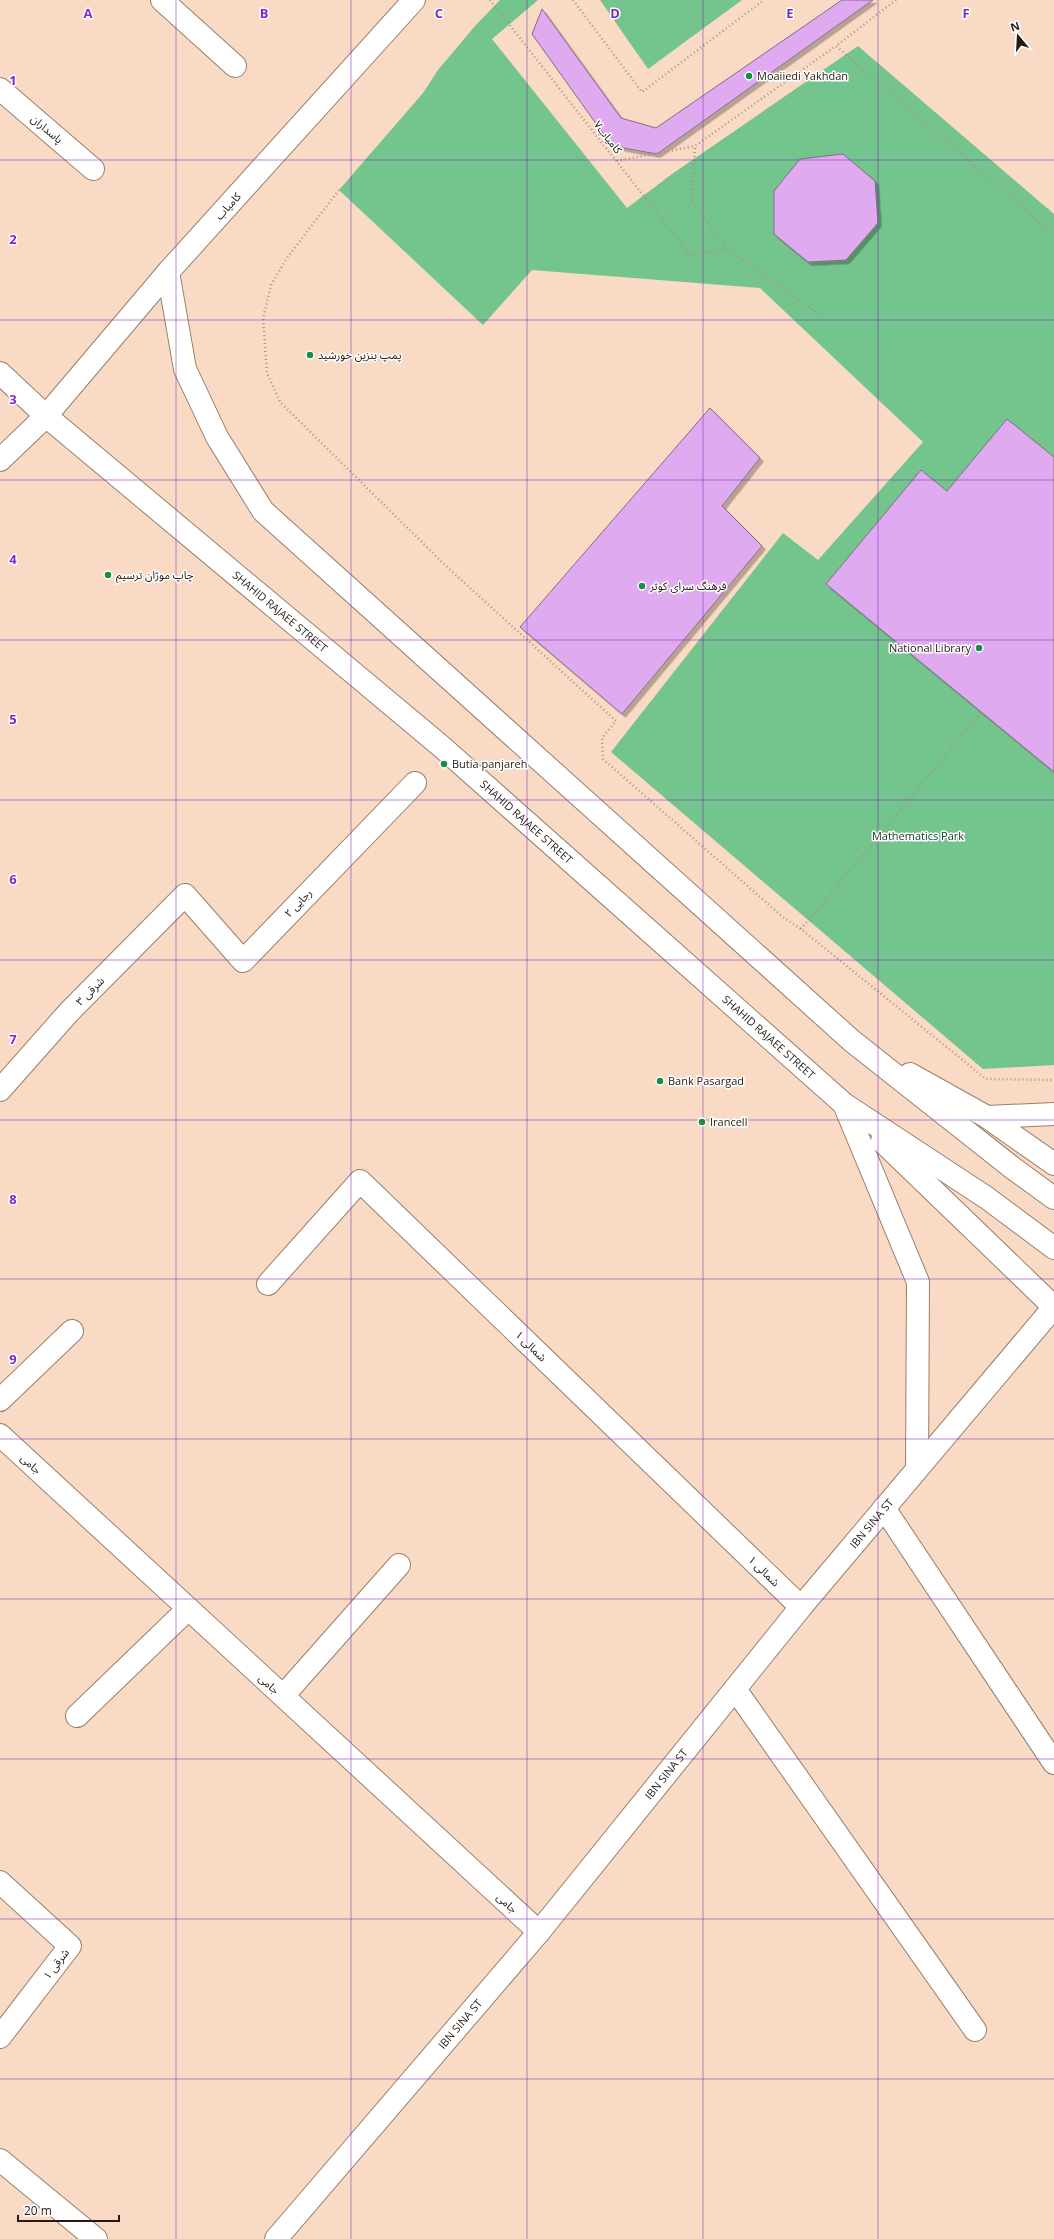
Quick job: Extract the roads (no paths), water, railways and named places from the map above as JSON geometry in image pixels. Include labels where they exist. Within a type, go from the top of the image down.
[{"type":"street","points":[[162,0],[235,66]]},
{"type":"street","name":"کامیاب","points":[[0,460],[46,416],[168,272],[414,0]]},
{"type":"street","name":"پاسداران","points":[[0,89],[93,168]]},
{"type":"street","points":[[168,272],[185,369],[218,437],[264,511],[852,1041],[1014,1169],[1054,1198]]},
{"type":"street","name":"SHAHID RAJAEE STREET","points":[[0,373],[46,416],[442,747],[844,1104],[987,1198],[1054,1248]]},
{"type":"street","name":"رجایی ۲","points":[[185,895],[242,961],[415,783]]},
{"type":"street","name":"شرقی ۳","points":[[0,1090],[69,1012],[185,895]]},
{"type":"street","points":[[852,1041],[987,1117],[1054,1164]]},
{"type":"street","points":[[844,1104],[1054,1307]]},
{"type":"street","points":[[844,1104],[918,1282],[917,1468]]},
{"type":"street","points":[[987,1117],[1054,1114]]},
{"type":"street","name":"شمالی ۱","points":[[268,1284],[360,1181],[801,1607]]},
{"type":"street","name":"IBN SINA ST","points":[[276,2239],[539,1932],[801,1607],[1054,1307]]},
{"type":"street","points":[[0,1400],[72,1331]]},
{"type":"street","name":"جامی","points":[[0,1435],[539,1932]]},
{"type":"street","points":[[884,1508],[1054,1762]]},
{"type":"street","points":[[283,1696],[399,1564]]},
{"type":"street","points":[[77,1716],[188,1609]]},
{"type":"street","points":[[735,1689],[975,2030]]},
{"type":"street","name":"شرقی ۱","points":[[0,1882],[70,1946],[0,2037]]},
{"type":"street","points":[[0,2160],[96,2239]]},
{"type":"place","name":"Moaiiedi Yakhdan","points":[[749,76]]},
{"type":"place","name":"پمپ بنزین خورشید","points":[[310,355]]},
{"type":"place","name":"چاپ موژان ترسیم","points":[[108,575]]},
{"type":"place","name":"فرهنگ سرای کوثر","points":[[642,586]]},
{"type":"place","name":"National Library","points":[[979,648]]},
{"type":"place","name":"Butia panjareh","points":[[444,764]]},
{"type":"place","name":"Bank Pasargad","points":[[660,1081]]},
{"type":"place","name":"Irancell","points":[[702,1122]]},
{"type":"park label","name":"Mathematics Park","points":[[918,836]]}]
